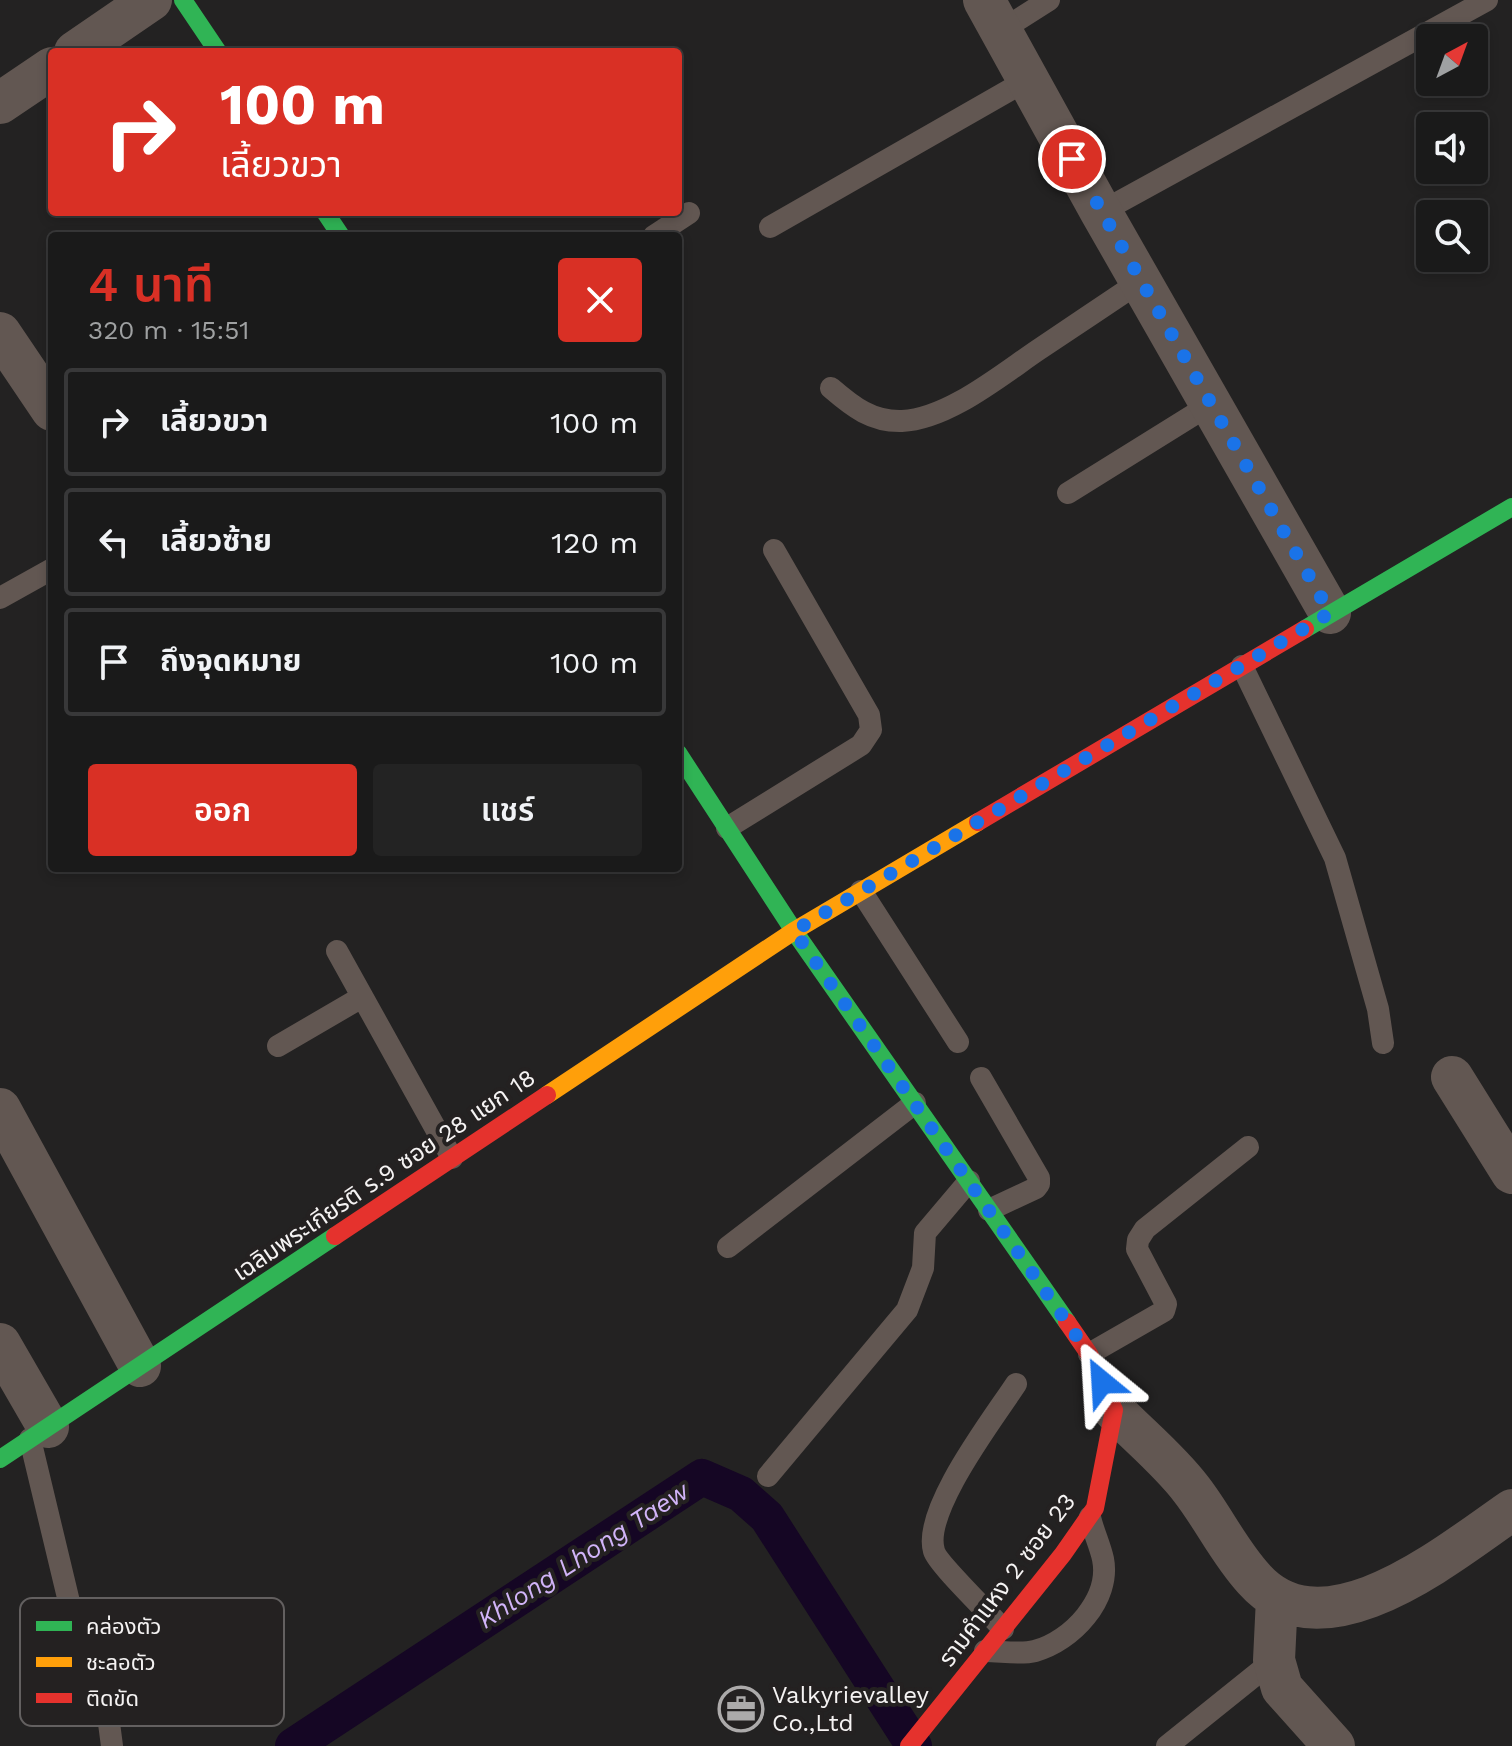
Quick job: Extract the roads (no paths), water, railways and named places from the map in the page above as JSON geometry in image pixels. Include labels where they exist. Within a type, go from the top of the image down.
[{"type":"street","points":[[81,48],[151,0]]},
{"type":"street","points":[[183,0],[215,48]]},
{"type":"street","points":[[993,15],[1101,212],[1330,613]]},
{"type":"street","points":[[0,103],[48,71]]},
{"type":"street","points":[[0,333],[48,404]]},
{"type":"street","name":"เฉลิมพระเกียรติ ร.9 ซอย 28 แยก 18","points":[[0,1459],[794,931],[1512,507]]},
{"type":"street","points":[[682,759],[794,931],[1089,1354],[1108,1396],[1190,1487],[1254,1580],[1277,1598],[1303,1607],[1334,1608],[1409,1580],[1512,1510]]},
{"type":"street","points":[[1452,1077],[1512,1173]]},
{"type":"street","points":[[0,1109],[140,1366]]},
{"type":"street","points":[[0,1344],[39,1433]]},
{"type":"street","name":"รามคำแหง 2 ซอย 23","points":[[909,1746],[1095,1508],[1108,1396]]},
{"type":"street","points":[[1277,1598],[1274,1660],[1282,1688],[1334,1746]]},
{"type":"lane","points":[[993,15],[1049,0]]},
{"type":"lane","points":[[1101,212],[1487,0]]},
{"type":"lane","points":[[770,227],[1029,79]]},
{"type":"lane","points":[[660,232],[689,213]]},
{"type":"lane","points":[[831,388],[852,406],[874,418],[904,421],[941,410],[981,388],[1141,281]]},
{"type":"lane","points":[[1068,493],[1211,404]]},
{"type":"lane","points":[[727,828],[861,745],[871,730],[869,715],[774,550]]},
{"type":"lane","points":[[0,598],[48,571]]},
{"type":"lane","points":[[1242,666],[1335,858],[1378,1009],[1383,1043]]},
{"type":"lane","points":[[861,891],[958,1042]]},
{"type":"lane","points":[[337,951],[452,1158]]},
{"type":"lane","points":[[278,1046],[362,997]]},
{"type":"lane","points":[[981,1078],[1039,1178],[1036,1188],[989,1210]]},
{"type":"lane","points":[[728,1247],[915,1103]]},
{"type":"lane","points":[[1089,1354],[1164,1311],[1166,1304],[1137,1249],[1138,1240],[1145,1229],[1248,1147]]},
{"type":"lane","points":[[768,1476],[907,1310],[923,1268],[925,1233],[969,1181]]},
{"type":"lane","points":[[1003,1629],[934,1554],[931,1532],[942,1501],[1016,1384]]},
{"type":"lane","points":[[39,1433],[72,1598]]},
{"type":"lane","points":[[984,1651],[1032,1652],[1054,1644],[1080,1623],[1099,1598],[1103,1561],[1090,1516]]},
{"type":"lane","points":[[1167,1746],[1274,1660]]},
{"type":"lane","points":[[109,1726],[112,1746]]},
{"type":"waterway","name":"Khlong Lhong Taew","points":[[293,1746],[702,1477],[741,1494],[767,1517],[914,1746]]},
{"type":"place","name":"Valkyrievalley Co.,Ltd","points":[[741,1709]]}]
